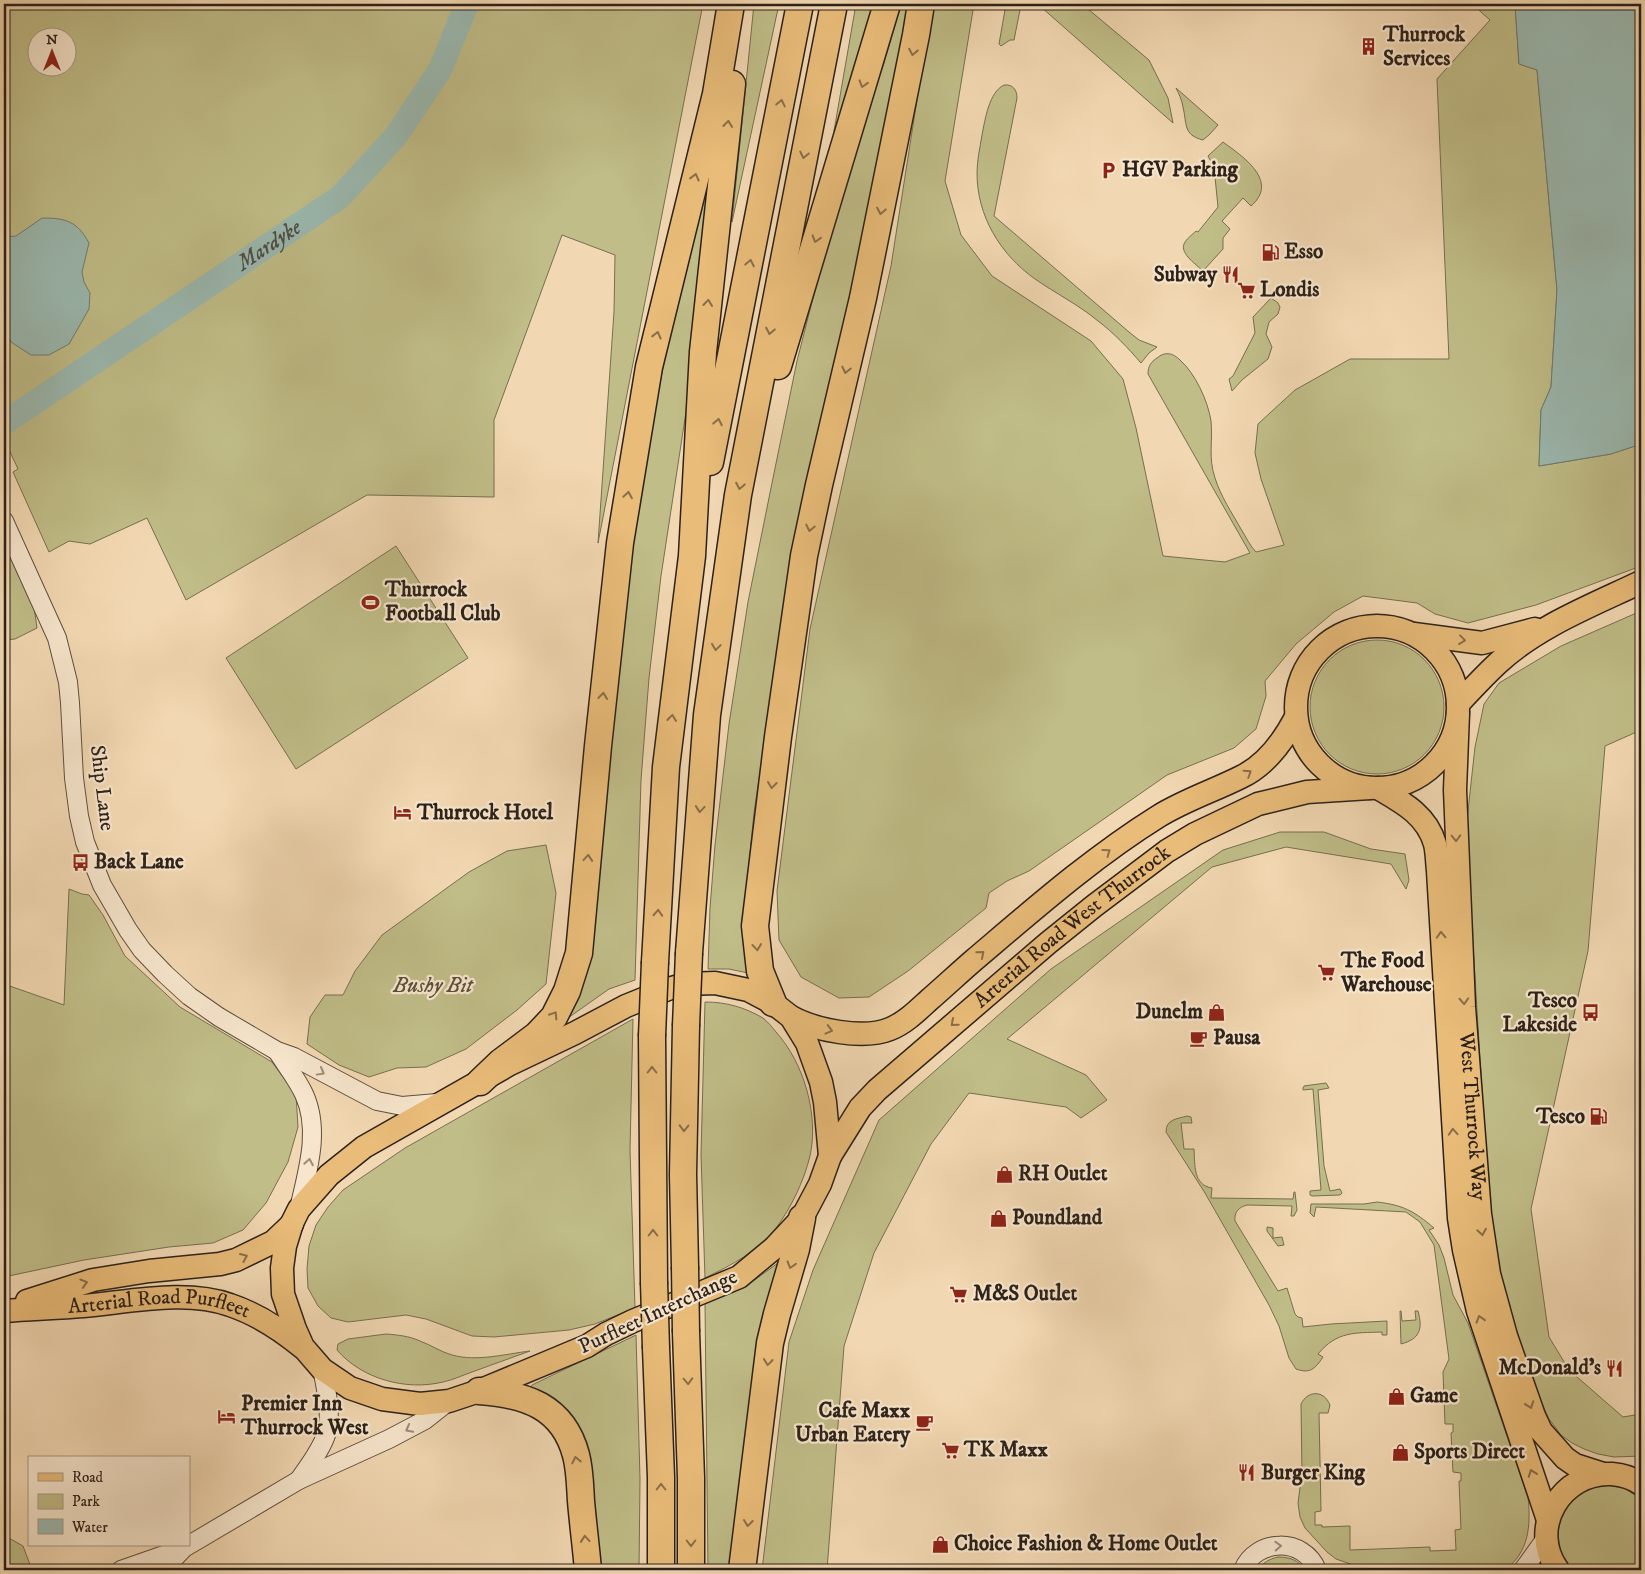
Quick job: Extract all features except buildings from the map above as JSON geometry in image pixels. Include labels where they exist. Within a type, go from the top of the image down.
[{"type":"highway","points":[[480,1082],[501,1062],[537,1035],[554,1017],[567,991],[579,954],[598,746],[620,543],[649,367],[716,94],[731,4]]},
{"type":"highway","points":[[661,1570],[661,1477],[654,1282],[652,1036],[655,962],[666,767],[692,556],[703,352],[740,4]]},
{"type":"highway","points":[[692,556],[800,4]]},
{"type":"highway","points":[[691,1570],[691,1478],[683,1174],[689,953],[707,715],[738,495],[834,4]]},
{"type":"highway","points":[[749,438],[774,380],[887,4]]},
{"type":"highway","points":[[782,1010],[760,971],[755,926],[777,746],[803,565],[819,485],[863,298],[921,4]]},
{"type":"highway","points":[[742,1570],[770,1343],[796,1249],[802,1218]]},
{"type":"highway","points":[[479,1391],[508,1394],[535,1402],[548,1411],[565,1429],[572,1442],[579,1472],[588,1570]]},
{"type":"main road","points":[[1458,709],[1498,662],[1524,643],[1553,625],[1641,582]]},
{"type":"main road","points":[[1414,634],[1437,652],[1448,668],[1456,686],[1458,709],[1455,728],[1450,742],[1436,763],[1415,778],[1397,785],[1374,788],[1355,785],[1341,780],[1324,768],[1310,754],[1305,746],[1296,717],[1296,695],[1303,672],[1316,652],[1335,637],[1352,629],[1372,626],[1394,627],[1414,634],[1482,643],[1553,625]]},
{"type":"main road","name":"West Thurrock Way","points":[[1458,709],[1455,790],[1464,1007],[1480,1214],[1489,1274],[1506,1336],[1541,1431],[1565,1458],[1575,1466],[1603,1474],[1622,1475],[1641,1484]]},
{"type":"main road","name":"Arterial Road West Thurrock","points":[[782,1010],[831,1031],[852,1034],[888,1030],[906,1020],[983,953],[1101,856],[1179,804],[1242,777],[1262,763],[1285,738],[1296,717]]},
{"type":"main road","name":"Arterial Road West Thurrock","points":[[830,1156],[865,1102],[1048,943],[1130,878],[1167,852],[1258,804],[1307,792],[1374,788]]},
{"type":"main road","name":"West Thurrock Way","points":[[1374,788],[1402,801],[1418,814],[1428,827],[1434,843],[1438,871],[1454,1151],[1459,1218],[1464,1250],[1482,1325],[1547,1529],[1548,1551],[1553,1564],[1558,1570]]},
{"type":"main road","points":[[1215,825],[1313,804],[1374,803],[1389,808],[1409,820],[1430,850],[1438,871]]},
{"type":"main road","name":"Purfleet Interchange","points":[[715,983],[748,990],[782,1010],[807,1043],[821,1082],[825,1102],[830,1156],[820,1184],[802,1218],[774,1248],[739,1277],[633,1321],[587,1346],[479,1391],[449,1401],[420,1404],[382,1399],[350,1388],[322,1369],[303,1347],[283,1294],[282,1268],[285,1246],[296,1216],[329,1175],[347,1159],[364,1147],[480,1082],[510,1064],[626,1006],[668,989],[686,984],[715,983]]},
{"type":"main road","name":"Arterial Road Purfleet","points":[[4,1309],[93,1280],[148,1271],[220,1264],[236,1260],[272,1242],[296,1216]]},
{"type":"main road","name":"Arterial Road Purfleet","points":[[4,1309],[84,1306],[137,1300],[203,1299],[229,1304],[259,1317],[303,1347]]},
{"type":"main road","points":[[1547,1529],[1556,1501],[1569,1488],[1585,1478],[1603,1474]]},
{"type":"street","name":"Ship Lane","points":[[4,520],[57,638],[70,696],[75,788],[85,842],[102,885],[142,950],[165,974],[197,1002],[277,1051],[294,1057],[377,1101],[402,1106],[443,1103]]},
{"type":"street","name":"Ship Lane","points":[[277,1051],[304,1095],[311,1126],[310,1159],[296,1216]]},
{"type":"street","points":[[299,1480],[322,1444],[328,1430],[328,1398],[322,1369]]},
{"type":"street","points":[[190,1544],[299,1480],[425,1420],[449,1401]]},
{"type":"street","points":[[1523,1570],[1547,1529]]},
{"type":"street","points":[[1243,1570],[1248,1561],[1258,1552],[1272,1546],[1284,1545],[1304,1552],[1319,1569]]},
{"type":"street","points":[[121,1570],[187,1546]]},
{"type":"street","points":[[163,1570],[184,1548]]},
{"type":"green space","points":[[4,4],[703,4],[598,543],[614,312],[615,255],[562,235],[494,420],[494,497],[367,495],[186,600],[147,518],[90,544],[69,541],[49,552],[13,472],[18,469],[4,439]]},
{"type":"green space","points":[[754,4],[779,4],[732,222]]},
{"type":"green space","points":[[856,4],[877,4],[834,131]]},
{"type":"green space","points":[[932,4],[974,4],[945,181],[961,235],[992,276],[1091,341],[1123,379],[1136,428],[1163,556],[1225,562],[1250,553],[1148,374],[1150,364],[1163,354],[1172,354],[1191,372],[1204,396],[1209,413],[1213,470],[1217,485],[1227,505],[1256,552],[1284,545],[1261,479],[1255,453],[1258,424],[1295,390],[1350,359],[1449,359],[1437,79],[1490,20],[1472,4],[1515,4],[1519,64],[1537,70],[1557,290],[1551,387],[1541,410],[1539,466],[1611,454],[1641,444],[1641,566],[1536,605],[1468,623],[1435,614],[1417,603],[1363,596],[1334,612],[1296,644],[1265,681],[1266,696],[1256,729],[1234,748],[1167,775],[1029,871],[1007,881],[989,893],[986,908],[908,971],[869,997],[839,998],[801,977],[779,940],[777,891],[810,629],[891,266]]},
{"type":"green space","points":[[1006,4],[1025,4],[1021,5],[1014,40],[1010,40],[1001,46],[999,44]]},
{"type":"green space","points":[[1029,4],[1082,4],[1149,60],[1168,98],[1173,123],[1041,7]]},
{"type":"green space","points":[[900,8],[911,11],[770,704],[754,813],[743,923],[748,973],[729,969],[708,969],[715,845],[729,724],[748,602],[797,361],[812,302],[862,124],[883,66]]},
{"type":"green space","points":[[1004,85],[1010,85],[1014,88],[1017,98],[994,216],[1129,332],[1139,340],[1157,347],[1141,363],[1104,326],[1022,269],[1001,246],[986,219],[978,189],[978,159],[991,100]]},
{"type":"green space","points":[[1176,88],[1218,125],[1203,140],[1189,132],[1182,102]]},
{"type":"green space","points":[[1223,142],[1239,154],[1255,170],[1260,178],[1262,187],[1259,197],[1251,206],[1243,198],[1222,221],[1230,229],[1223,238],[1223,249],[1203,271],[1184,252],[1183,248],[1188,239],[1196,231],[1198,232],[1218,207],[1214,167],[1208,156]]},
{"type":"green space","points":[[707,172],[712,172],[691,379],[661,576],[649,678],[641,780],[635,980],[609,989],[568,1018],[629,569],[647,452],[664,362]]},
{"type":"green space","points":[[1271,298],[1280,307],[1278,314],[1269,322],[1266,334],[1272,347],[1268,359],[1242,380],[1232,391],[1229,379],[1233,376],[1255,333],[1253,317]]},
{"type":"green space","points":[[4,534],[32,593],[37,628],[15,639],[4,640]]},
{"type":"green space","name":"Thurrock Football Club","points":[[396,546],[468,658],[296,769],[226,658]]},
{"type":"green space","points":[[1641,611],[1641,730],[1605,746],[1588,951],[1531,1209],[1549,1337],[1569,1370],[1623,1417],[1641,1414],[1641,1456],[1614,1457],[1598,1454],[1572,1443],[1561,1435],[1549,1419],[1521,1346],[1500,1272],[1489,1207],[1466,829],[1475,747],[1484,704],[1499,683],[1561,646]]},
{"type":"green space","points":[[1377,640],[1403,645],[1414,651],[1424,660],[1433,670],[1439,681],[1444,707],[1439,733],[1433,744],[1424,754],[1414,763],[1403,769],[1377,774],[1351,769],[1340,763],[1330,754],[1321,744],[1315,733],[1310,707],[1315,681],[1321,670],[1330,660],[1340,651],[1351,645]]},
{"type":"green space","points":[[1280,832],[1324,832],[1371,849],[1405,854],[1409,880],[1406,889],[1391,864],[1286,847],[1212,867],[1007,1039],[1086,1075],[1107,1100],[1081,1118],[1066,1107],[969,1093],[931,1144],[874,1253],[844,1346],[827,1570],[762,1570],[789,1342],[813,1270],[879,1120],[1051,969],[1223,850]]},
{"type":"green space","name":"Bushy Bit","points":[[546,845],[556,893],[546,984],[517,1010],[466,1049],[426,1067],[397,1068],[369,1077],[339,1065],[307,1044],[310,1017],[325,995],[343,995],[355,971],[382,935],[469,872],[507,851]]},
{"type":"green space","points":[[69,889],[89,895],[103,915],[125,956],[180,1007],[272,1062],[296,1095],[298,1127],[288,1162],[266,1203],[243,1230],[213,1243],[169,1247],[84,1260],[4,1277],[4,984],[64,1005]]},
{"type":"green space","points":[[705,1002],[728,1004],[763,1018],[786,1045],[807,1090],[811,1107],[812,1140],[810,1156],[804,1175],[787,1212],[776,1228],[769,1237],[752,1251],[705,1278],[701,1155]]},
{"type":"green space","points":[[633,1019],[630,1150],[635,1308],[595,1324],[569,1330],[494,1337],[472,1336],[426,1319],[406,1315],[348,1322],[331,1318],[318,1306],[308,1288],[309,1246],[316,1225],[343,1190],[405,1148]]},
{"type":"green space","points":[[1326,1083],[1329,1088],[1318,1090],[1324,1166],[1330,1191],[1340,1189],[1342,1193],[1340,1195],[1312,1196],[1310,1191],[1321,1190],[1313,1089],[1303,1090],[1303,1088],[1304,1086]]},
{"type":"green space","points":[[1187,1116],[1191,1117],[1192,1123],[1181,1123],[1184,1149],[1194,1149],[1195,1168],[1198,1179],[1201,1183],[1212,1188],[1211,1198],[1293,1199],[1295,1192],[1297,1210],[1294,1216],[1291,1216],[1292,1206],[1247,1205],[1238,1210],[1235,1215],[1235,1221],[1278,1291],[1287,1288],[1295,1314],[1302,1318],[1303,1327],[1387,1321],[1387,1335],[1382,1335],[1382,1332],[1355,1333],[1339,1337],[1325,1346],[1318,1354],[1323,1357],[1315,1367],[1309,1371],[1296,1369],[1289,1358],[1279,1326],[1269,1305],[1205,1193],[1166,1132],[1170,1122]]},
{"type":"green space","points":[[1377,1202],[1408,1210],[1434,1228],[1429,1230],[1439,1245],[1453,1295],[1468,1323],[1528,1497],[1529,1518],[1527,1538],[1519,1555],[1505,1570],[1414,1570],[1359,1567],[1336,1559],[1327,1552],[1305,1528],[1300,1517],[1298,1503],[1302,1473],[1301,1404],[1308,1396],[1320,1394],[1330,1405],[1328,1413],[1319,1413],[1321,1511],[1315,1512],[1315,1525],[1322,1525],[1322,1527],[1350,1526],[1350,1550],[1430,1547],[1430,1551],[1456,1550],[1455,1530],[1461,1529],[1459,1481],[1461,1481],[1461,1473],[1453,1472],[1451,1433],[1453,1432],[1453,1424],[1445,1424],[1443,1372],[1449,1359],[1434,1245],[1420,1222],[1406,1212],[1316,1207],[1314,1217],[1310,1213],[1311,1204],[1364,1204]]},
{"type":"green space","points":[[1267,1227],[1273,1228],[1273,1238],[1282,1237],[1284,1245],[1278,1246],[1267,1231]]},
{"type":"green space","points":[[780,1263],[732,1570],[708,1570],[705,1303],[734,1292]]},
{"type":"green space","points":[[1400,1311],[1402,1321],[1416,1320],[1415,1311],[1418,1311],[1420,1323],[1416,1336],[1401,1344]]},
{"type":"green space","points":[[386,1334],[412,1338],[448,1354],[462,1357],[491,1357],[530,1351],[447,1381],[414,1385],[386,1380],[372,1375],[347,1360],[337,1350],[338,1344],[348,1339]]},
{"type":"green space","points":[[636,1335],[640,1479],[639,1570],[595,1570],[586,1456],[531,1387]]},
{"type":"green space","points":[[1607,1485],[1624,1488],[1641,1499],[1641,1570],[1572,1570],[1563,1557],[1560,1546],[1558,1534],[1562,1517],[1571,1503],[1583,1492]]},
{"type":"green space","points":[[7,1537],[23,1546],[32,1570],[4,1570]]},
{"type":"green space","points":[[1278,1557],[1293,1560],[1305,1570],[1257,1570],[1266,1562]]},
{"type":"water","points":[[1515,4],[1641,4],[1641,444],[1611,454],[1539,466],[1541,410],[1551,387],[1557,290],[1537,70],[1519,64]]},
{"type":"water","points":[[42,218],[70,222],[80,230],[89,243],[82,272],[84,282],[90,293],[89,309],[69,344],[49,355],[31,355],[11,342],[4,325],[4,237],[16,236]]},
{"type":"water","points":[[61,377],[62,396],[4,434],[4,414]]},
{"type":"waterway","name":"Mardyke","points":[[4,423],[340,197],[396,136],[440,70],[467,4]]},
{"type":"place","name":"Thurrock Services","points":[[1369,47]]},
{"type":"place","name":"HGV Parking","points":[[1108,170]]},
{"type":"place","name":"Esso","points":[[1270,252]]},
{"type":"place","name":"Subway","points":[[1231,275]]},
{"type":"place","name":"Londis","points":[[1246,290]]},
{"type":"place","name":"Thurrock Football Club","points":[[371,602]]},
{"type":"place","name":"Thurrock Hotel","points":[[403,813]]},
{"type":"place","name":"Back Lane","points":[[80,862]]},
{"type":"place","name":"The Food Warehouse","points":[[1327,973]]},
{"type":"place","name":"Dunelm","points":[[1217,1012]]},
{"type":"place","name":"Tesco Lakeside","points":[[1591,1013]]},
{"type":"place","name":"Pausa","points":[[1199,1038]]},
{"type":"place","name":"Tesco","points":[[1599,1117]]},
{"type":"place","name":"RH Outlet","points":[[1004,1174]]},
{"type":"place","name":"Poundland","points":[[998,1218]]},
{"type":"place","name":"M&S Outlet","points":[[959,1294]]},
{"type":"place","name":"McDonald's","points":[[1615,1368]]},
{"type":"place","name":"Game","points":[[1396,1396]]},
{"type":"place","name":"Premier Inn Thurrock West","points":[[227,1416]]},
{"type":"place","name":"Cafe Maxx Urban Eatery","points":[[924,1423]]},
{"type":"place","name":"TK Maxx","points":[[950,1450]]},
{"type":"place","name":"Sports Direct","points":[[1400,1452]]},
{"type":"place","name":"Burger King","points":[[1247,1473]]},
{"type":"place","name":"Choice Fashion & Home Outlet","points":[[940,1544]]}]
